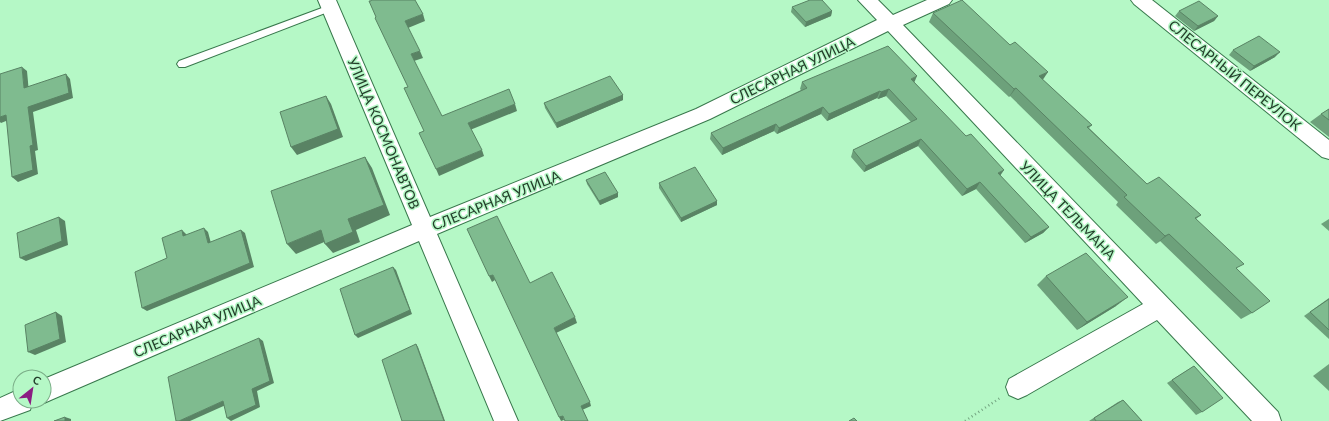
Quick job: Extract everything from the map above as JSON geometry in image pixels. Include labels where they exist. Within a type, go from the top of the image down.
[{"type":"street","name":"УЛИЦА ТЕЛЬМАНА","points":[[867,0],[890,22],[1269,421]]},
{"type":"street","name":"СЛЕСАРНАЯ УЛИЦА","points":[[52,388],[425,229],[703,114],[890,22],[902,19],[943,0]]},
{"type":"street","name":"СЛЕСАРНЫЙ ПЕРЕУЛОК","points":[[1140,0],[1329,151]]},
{"type":"street","name":"УЛИЦА КОСМОНАВТОВ","points":[[328,4],[506,421]]},
{"type":"street","points":[[1018,387],[1160,306]]},
{"type":"street","points":[[0,410],[12,405]]},
{"type":"lane","points":[[182,64],[328,4]]},
{"type":"path","points":[[965,421],[1018,387]]},
{"type":"building","points":[[415,0],[423,14],[405,21],[420,51],[411,54],[442,116],[509,89],[515,104],[468,123],[482,150],[436,169],[419,133],[424,131],[404,88],[408,87],[375,18],[376,17],[369,1]]},
{"type":"building","points":[[810,0],[822,0],[832,11],[806,22],[792,7]]},
{"type":"building","points":[[962,0],[1010,45],[1015,42],[1048,72],[1039,76],[1092,125],[1087,127],[1147,184],[1159,177],[1201,215],[1195,218],[1244,264],[1236,268],[1270,301],[1252,313],[1169,234],[1165,236],[1124,197],[1127,195],[1016,88],[1014,89],[933,13]]},
{"type":"building","points":[[1199,1],[1218,16],[1198,26],[1179,11]]},
{"type":"building","points":[[1259,36],[1280,52],[1254,66],[1233,50]]},
{"type":"building","points":[[888,46],[917,76],[911,79],[966,136],[971,134],[1004,170],[998,173],[1049,227],[1031,237],[980,182],[967,189],[921,139],[866,166],[853,150],[917,119],[889,89],[880,91],[829,114],[823,107],[779,128],[776,124],[723,148],[711,133],[807,88],[802,82]]},
{"type":"building","points":[[22,67],[24,88],[66,74],[69,93],[28,107],[33,145],[30,146],[33,170],[12,177],[6,115],[0,117],[0,74]]},
{"type":"building","points":[[610,76],[623,95],[556,123],[544,103]]},
{"type":"building","points":[[326,96],[338,129],[291,147],[280,112]]},
{"type":"building","points":[[1329,109],[1329,120],[1321,114]]},
{"type":"building","points":[[365,157],[384,205],[348,219],[353,232],[325,244],[321,230],[287,244],[271,191]]},
{"type":"building","points":[[695,167],[717,201],[681,218],[659,183]]},
{"type":"building","points":[[605,172],[618,193],[599,201],[586,180]]},
{"type":"building","points":[[497,216],[530,283],[552,272],[575,317],[554,328],[590,402],[581,406],[588,421],[565,421],[563,416],[559,417],[493,275],[489,276],[467,229]]},
{"type":"building","points":[[59,217],[62,241],[20,258],[17,233]]},
{"type":"building","points":[[204,228],[208,243],[241,230],[250,263],[142,308],[135,272],[167,258],[162,238],[182,230],[183,236]]},
{"type":"building","points":[[1086,253],[1128,297],[1087,322],[1046,276]]},
{"type":"building","points":[[393,267],[410,310],[355,335],[340,289]]},
{"type":"building","points":[[1329,299],[1329,330],[1310,312]]},
{"type":"building","points":[[56,312],[60,339],[28,352],[25,325]]},
{"type":"building","points":[[259,338],[270,381],[252,389],[256,405],[227,418],[223,401],[176,421],[168,377]]},
{"type":"building","points":[[416,344],[444,421],[402,421],[382,360]]},
{"type":"building","points":[[1194,366],[1223,398],[1202,412],[1172,380]]},
{"type":"building","points":[[1123,400],[1142,421],[1096,421],[1094,418]]},
{"type":"building","points":[[65,417],[65,421],[54,421]]},
{"type":"building","points":[[854,418],[857,421],[849,421]]}]
